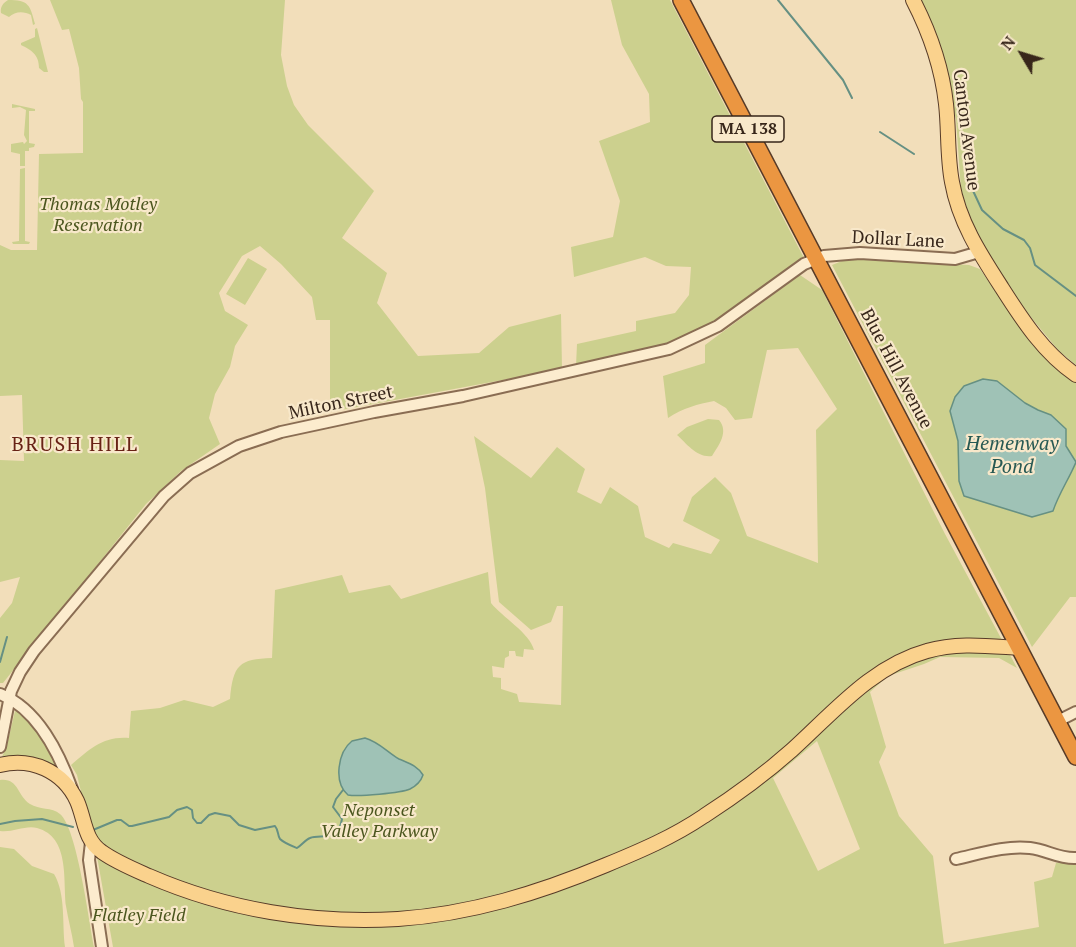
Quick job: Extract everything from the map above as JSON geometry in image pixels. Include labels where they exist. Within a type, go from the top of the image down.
[{"type":"highway","name":"Blue Hill Avenue","points":[[681,0],[1076,757]]},
{"type":"main road","name":"Canton Avenue","points":[[913,0],[930,35],[940,66],[946,104],[952,180],[965,225],[978,252],[1030,330],[1053,356],[1076,375]]},
{"type":"main road","points":[[0,765],[23,762],[44,768],[64,783],[77,800],[91,842],[108,856],[159,880],[201,896],[255,909],[305,916],[369,920],[410,918],[465,910],[513,899],[558,884],[681,831],[750,784],[859,689],[899,662],[927,651],[952,646],[1019,648]]},
{"type":"street","name":"Dollar Lane","points":[[816,258],[852,253],[955,259],[978,252]]},
{"type":"street","name":"Milton Street","points":[[0,747],[5,697],[34,651],[151,510],[183,478],[220,455],[281,432],[463,396],[669,349],[718,326],[816,258]]},
{"type":"street","points":[[5,697],[19,705],[50,740],[64,766],[77,800]]},
{"type":"street","points":[[1058,722],[1076,712]]},
{"type":"street","points":[[91,842],[89,860],[102,947]]},
{"type":"street","points":[[956,859],[1021,848],[1033,848],[1061,858],[1076,858]]},
{"type":"green space","points":[[8,0],[20,1],[28,5],[35,24],[33,25],[31,15],[23,12],[9,17],[1,13],[2,5]]},
{"type":"green space","name":"Thomas Motley Reservation","points":[[50,0],[285,0],[281,55],[287,86],[294,105],[308,125],[374,191],[342,238],[387,273],[377,303],[418,356],[479,353],[509,327],[561,314],[562,369],[330,412],[330,320],[316,320],[312,297],[281,264],[260,246],[242,256],[219,293],[225,311],[248,325],[235,346],[230,367],[215,394],[209,418],[220,444],[181,471],[146,504],[3,683],[0,683],[0,618],[12,603],[20,577],[0,582],[0,460],[24,461],[22,395],[0,396],[0,245],[11,250],[37,250],[39,154],[83,153],[83,102],[79,68],[69,29],[62,30]]},
{"type":"green space","points":[[611,0],[670,0],[804,258],[732,312],[683,340],[576,366],[577,344],[636,331],[636,321],[675,313],[689,295],[691,267],[666,266],[645,257],[574,277],[571,247],[613,237],[620,201],[599,141],[650,122],[649,94],[622,45]]},
{"type":"green space","points":[[919,0],[1076,0],[1076,365],[1059,351],[1029,315],[992,263],[974,230],[961,190],[956,119]]},
{"type":"green space","points":[[37,28],[48,72],[39,68],[36,56],[21,45],[35,37]]},
{"type":"green space","points":[[12,104],[35,109],[35,111],[29,111],[29,143],[35,144],[34,147],[29,148],[29,151],[25,151],[25,166],[20,166],[20,154],[11,152],[11,144],[23,142],[24,144],[27,141],[24,135],[26,110],[20,107],[12,108]]},
{"type":"green space","points":[[25,168],[25,241],[30,242],[29,244],[13,244],[12,242],[19,241],[20,169]]},
{"type":"green space","points":[[248,258],[267,269],[245,305],[226,294]]},
{"type":"green space","points":[[847,259],[969,265],[980,269],[1030,341],[1054,367],[1076,383],[1076,597],[1070,597],[1032,647],[832,265]]},
{"type":"green space","points":[[800,275],[822,290],[945,534],[1017,668],[999,658],[940,657],[888,676],[870,692],[886,747],[879,762],[899,816],[933,856],[944,944],[1039,927],[1034,882],[1052,877],[1056,863],[1076,861],[1076,947],[113,947],[98,862],[77,775],[71,765],[104,741],[129,738],[131,711],[160,708],[184,700],[213,707],[230,699],[233,678],[240,666],[252,660],[272,658],[275,590],[342,575],[349,593],[390,585],[401,599],[488,572],[491,603],[522,631],[534,650],[524,649],[523,657],[516,656],[515,651],[509,651],[509,656],[505,658],[504,668],[492,666],[493,677],[501,678],[501,689],[517,694],[519,702],[561,705],[563,606],[557,606],[551,622],[531,630],[499,602],[485,488],[474,436],[531,478],[557,447],[585,469],[577,492],[601,504],[610,487],[638,506],[645,537],[669,548],[673,543],[711,554],[720,540],[683,521],[692,497],[715,477],[731,493],[747,536],[818,563],[816,430],[837,409],[798,348],[767,350],[752,418],[735,420],[726,408],[714,401],[691,407],[668,418],[663,376],[705,363],[705,345]],"holes":[[[817,741],[860,849],[818,871],[773,778]]]},
{"type":"green space","points":[[708,419],[719,420],[723,429],[722,438],[712,456],[697,453],[677,435],[687,427]]},
{"type":"green space","points":[[15,711],[22,714],[36,727],[63,772],[3,759]]},
{"type":"green space","points":[[0,780],[11,782],[30,804],[57,812],[66,823],[77,856],[94,947],[74,947],[66,906],[63,861],[55,840],[48,833],[37,828],[0,831]]},
{"type":"green space","points":[[0,847],[14,849],[32,866],[54,874],[62,900],[65,947],[0,947]]},
{"type":"water","name":"Hemenway Pond","points":[[983,379],[997,381],[1025,403],[1051,415],[1066,429],[1066,446],[1076,462],[1053,511],[1032,517],[964,496],[959,481],[958,441],[950,411],[955,397],[964,386]]},
{"type":"water","points":[[365,738],[418,769],[423,775],[420,781],[410,789],[398,792],[348,795],[340,783],[339,775],[343,752],[352,741]]},
{"type":"waterway","points":[[778,0],[843,80],[852,98]]},
{"type":"waterway","points":[[880,132],[914,154]]},
{"type":"waterway","points":[[968,180],[982,210],[1003,229],[1024,240],[1030,248],[1035,265],[1076,296]]},
{"type":"waterway","points":[[0,662],[7,637]]},
{"type":"waterway","points":[[93,830],[117,820],[132,826],[169,817],[177,810],[187,807],[192,810],[193,818],[197,823],[201,823],[209,815],[215,813],[230,816],[239,825],[255,830],[275,826],[280,839],[297,848],[310,838],[333,835],[337,832],[342,819],[333,807],[343,790]]},
{"type":"waterway","points":[[0,824],[42,819],[73,827]]},
{"type":"district","name":"BRUSH HILL","points":[[75,445]]},
{"type":"park label","name":"Neponset Valley Parkway","points":[[379,821]]},
{"type":"park label","name":"Flatley Field","points":[[139,916]]}]
